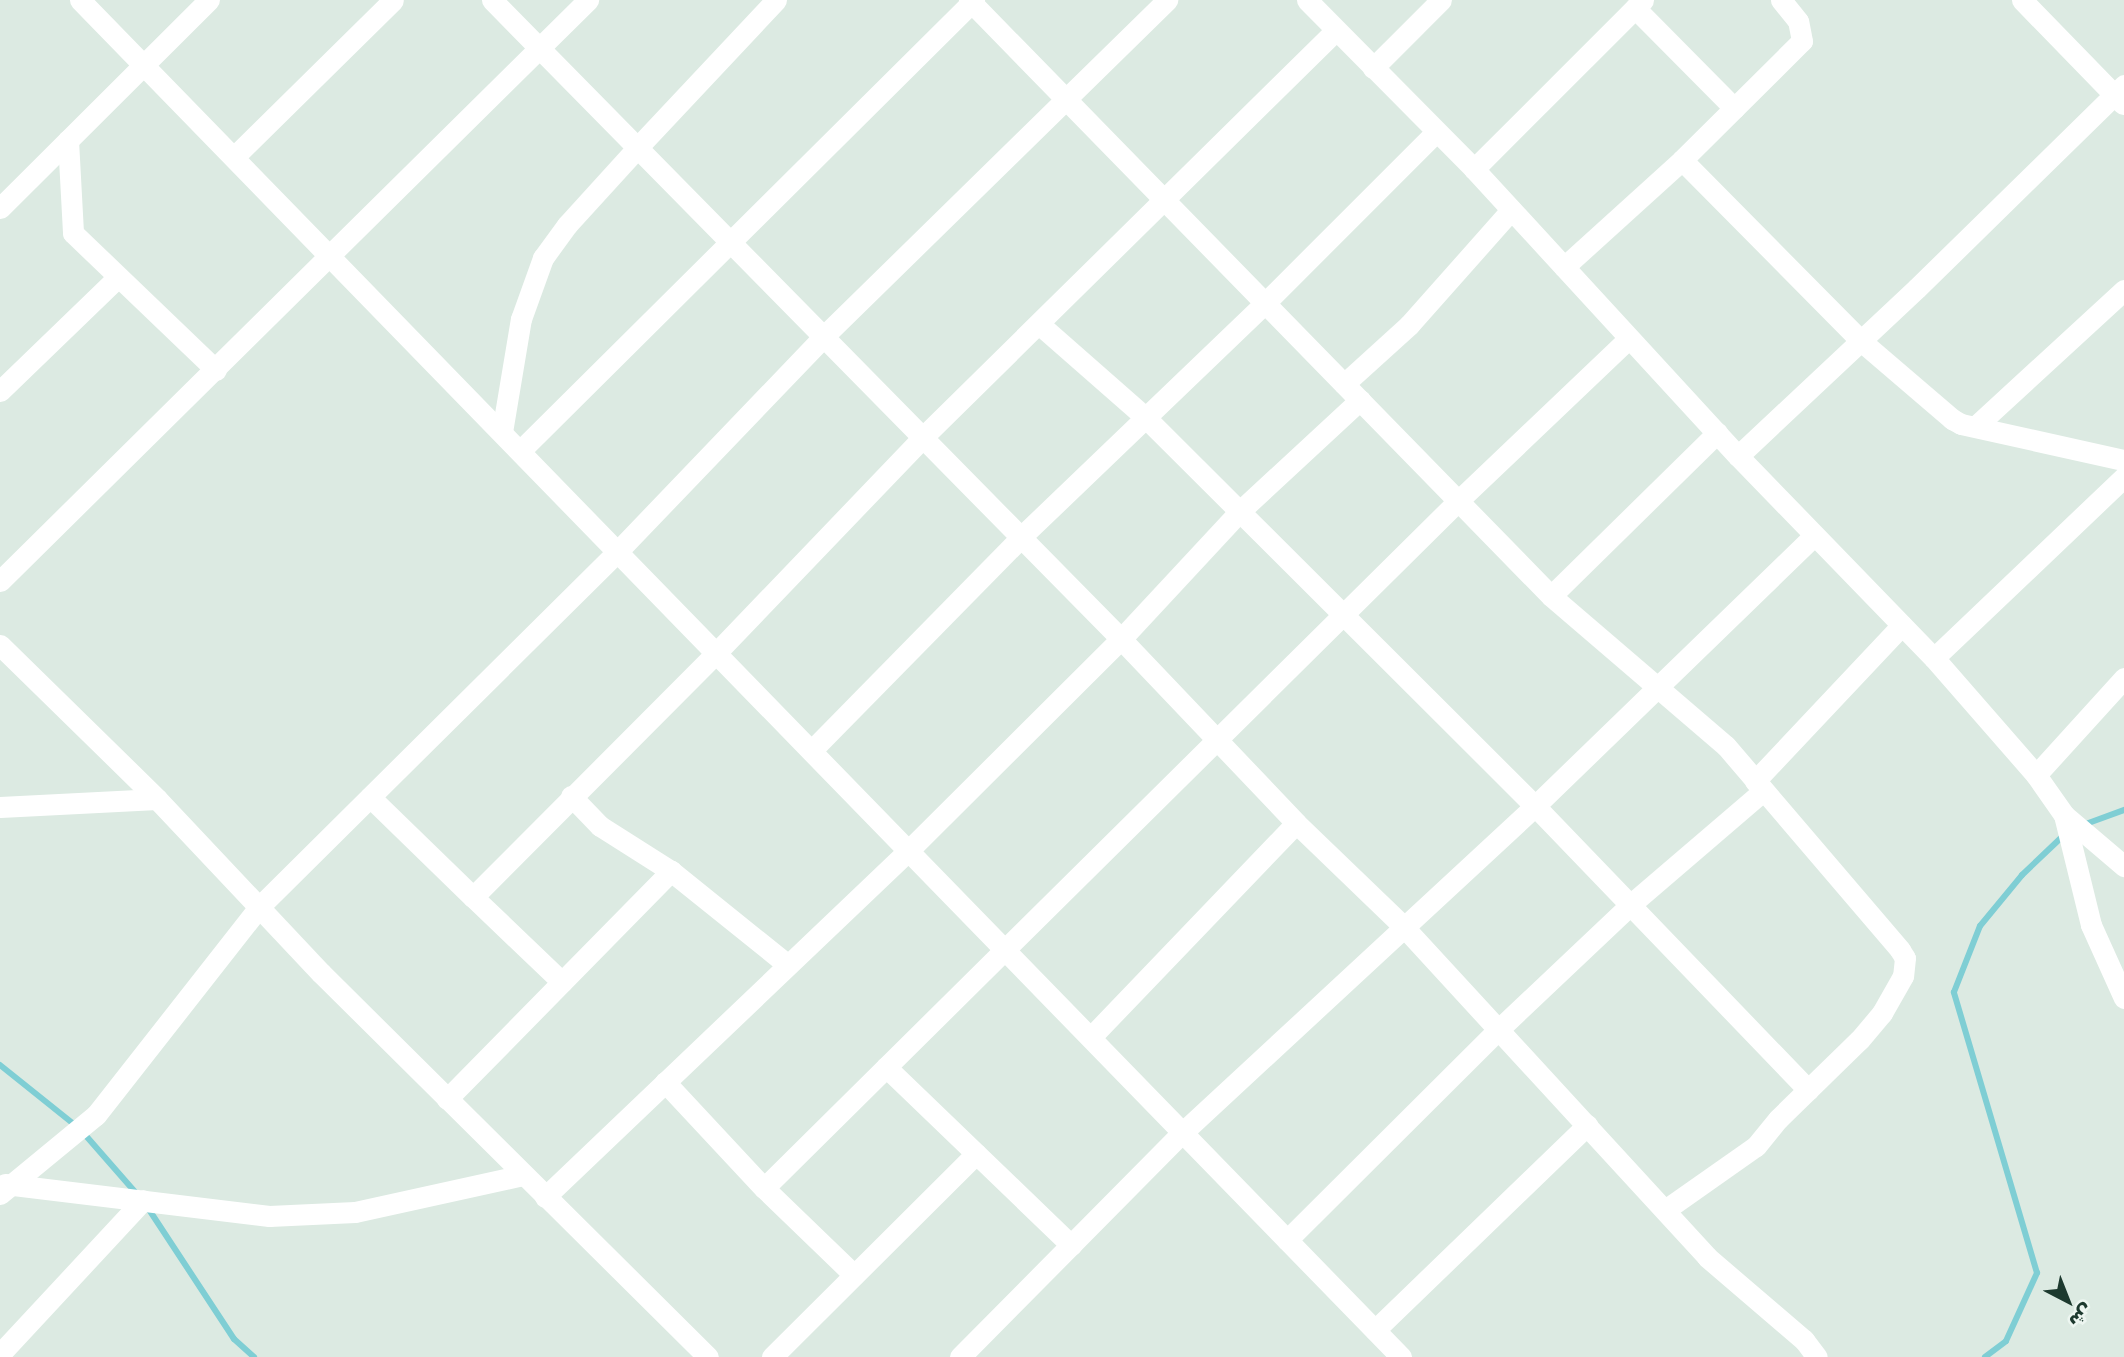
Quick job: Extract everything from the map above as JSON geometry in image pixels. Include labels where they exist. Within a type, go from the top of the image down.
[{"type":"street","points":[[80,0],[1006,948],[1401,1357]]},
{"type":"street","points":[[0,208],[209,0]]},
{"type":"street","points":[[234,157],[393,0]]},
{"type":"street","points":[[492,0],[1121,639],[1296,822],[1403,926],[1707,1257],[1804,1340],[1817,1357]]},
{"type":"street","points":[[0,581],[588,0]]},
{"type":"street","points":[[502,432],[521,318],[543,258],[567,225],[776,0]]},
{"type":"street","points":[[4,1187],[96,1115],[258,907],[618,551],[823,337],[1167,0]]},
{"type":"street","points":[[1307,0],[1474,169],[1738,456],[1934,658],[2036,775],[2063,815],[2124,866]]},
{"type":"street","points":[[1373,68],[1441,0]]},
{"type":"street","points":[[1564,267],[1682,160],[1802,41],[1798,21],[1782,0]]},
{"type":"street","points":[[1738,456],[2120,96],[2022,0]]},
{"type":"street","points":[[520,451],[972,1],[1551,596],[1726,746],[1905,958],[1903,976],[1882,1013],[1859,1040],[1756,1146],[1665,1210]]},
{"type":"street","points":[[1474,169],[1639,4],[1734,108]]},
{"type":"street","points":[[473,897],[717,652],[922,439],[1336,30]]},
{"type":"street","points":[[812,750],[1020,538],[1265,303],[1436,132]]},
{"type":"street","points":[[68,140],[71,228],[117,278],[216,370]]},
{"type":"street","points":[[1682,160],[1861,341],[1952,419],[2124,460]]},
{"type":"street","points":[[1344,384],[1409,325],[1511,210]]},
{"type":"street","points":[[0,391],[117,278]]},
{"type":"street","points":[[1976,426],[2124,290]]},
{"type":"street","points":[[1039,324],[1146,418],[1535,806],[1808,1090]]},
{"type":"street","points":[[764,1188],[1458,501],[1629,338]]},
{"type":"street","points":[[544,1197],[909,850],[1121,639],[1239,512],[1360,400]]},
{"type":"street","points":[[1551,596],[1717,433]]},
{"type":"street","points":[[1934,658],[2124,477]]},
{"type":"street","points":[[960,1357],[1183,1132],[1535,806],[1814,536]]},
{"type":"street","points":[[1287,1240],[1499,1029],[1759,786],[1902,625]]},
{"type":"street","points":[[0,645],[157,799],[258,907],[544,1197],[708,1357]]},
{"type":"street","points":[[2036,775],[2124,678]]},
{"type":"street","points":[[571,796],[600,826],[671,871],[788,965]]},
{"type":"street","points":[[370,797],[562,982]]},
{"type":"street","points":[[0,807],[157,799]]},
{"type":"street","points":[[2063,815],[2091,925],[2124,998]]},
{"type":"street","points":[[1091,1037],[1296,822]]},
{"type":"street","points":[[447,1099],[671,871]]},
{"type":"street","points":[[886,1067],[1071,1245]]},
{"type":"street","points":[[665,1082],[764,1188],[854,1275]]},
{"type":"street","points":[[1374,1330],[1587,1125]]},
{"type":"street","points":[[772,1357],[976,1154]]},
{"type":"street","points":[[4,1187],[143,1200],[269,1216],[314,1215],[355,1212],[523,1175]]},
{"type":"street","points":[[5,1357],[0,1353],[143,1200]]},
{"type":"waterway","points":[[2083,825],[2124,810]]},
{"type":"waterway","points":[[1985,1357],[2006,1341],[2037,1273],[1954,992],[1980,926],[2022,875],[2064,835]]},
{"type":"waterway","points":[[0,1065],[80,1129],[137,1194]]},
{"type":"waterway","points":[[146,1205],[234,1339],[254,1357]]}]
